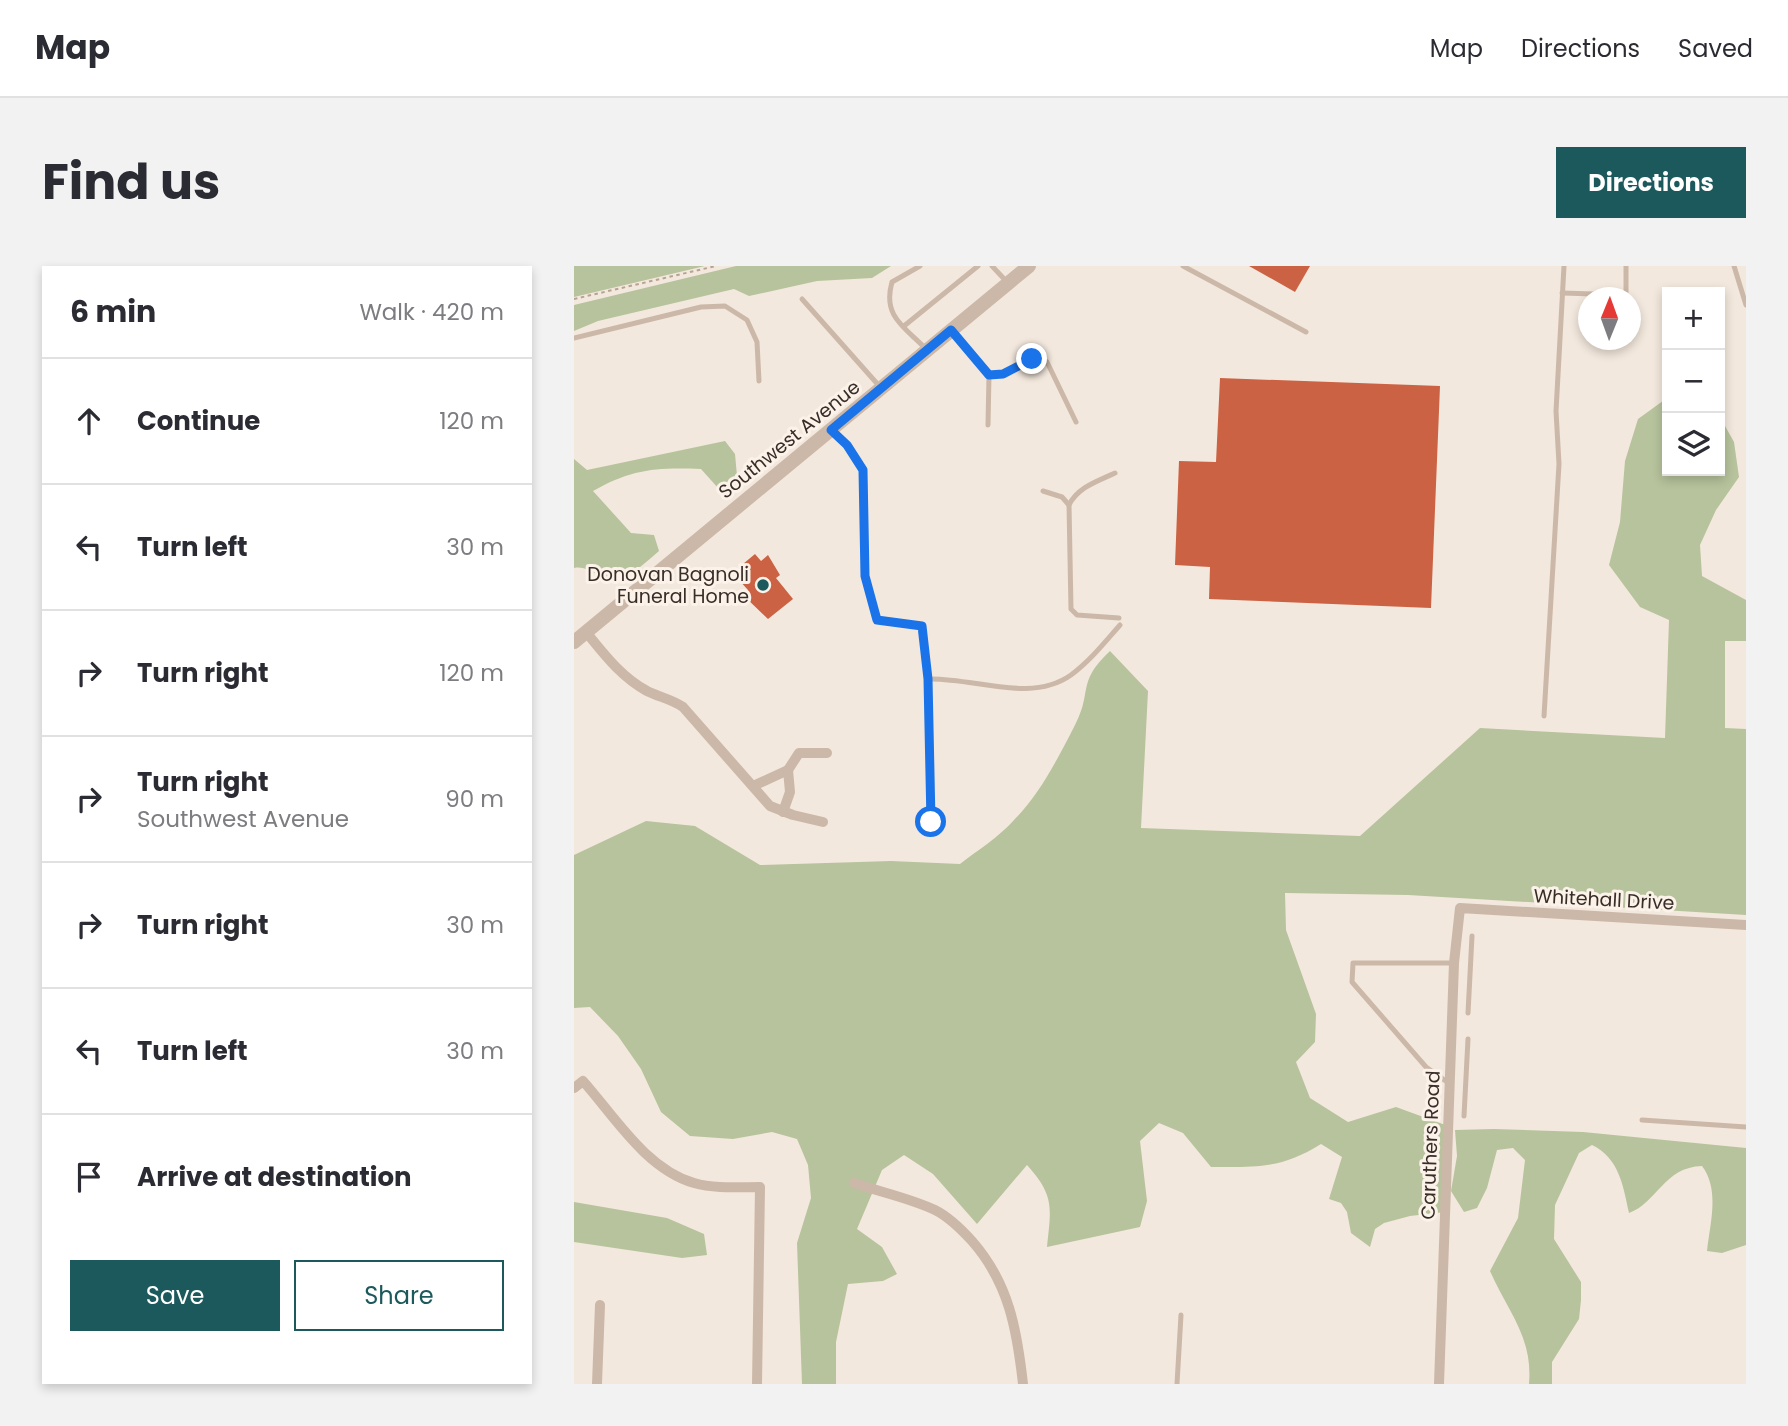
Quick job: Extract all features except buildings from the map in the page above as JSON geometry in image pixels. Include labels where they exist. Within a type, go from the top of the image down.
[{"type":"street","name":"Southwest Avenue","points":[[574,642],[1029,266]]},
{"type":"street","points":[[586,632],[629,678],[648,692],[669,698],[683,707],[771,806],[783,812],[823,822]]},
{"type":"street","points":[[783,812],[790,792],[789,771],[799,753],[827,753]]},
{"type":"street","points":[[753,786],[789,771]]},
{"type":"street","name":"Whitehall Drive","points":[[1460,908],[1746,925]]},
{"type":"street","name":"Caruthers Road","points":[[1439,1384],[1454,963],[1460,908]]},
{"type":"street","points":[[574,1088],[583,1081],[651,1159],[669,1172],[695,1183],[760,1187],[757,1384]]},
{"type":"street","points":[[853,1183],[935,1210],[966,1234],[982,1253],[1011,1306],[1023,1384]]},
{"type":"street","points":[[597,1384],[600,1305]]},
{"type":"lane","points":[[920,266],[892,282],[887,300],[890,313],[927,350]]},
{"type":"lane","points":[[904,326],[978,266]]},
{"type":"lane","points":[[992,266],[1008,283]]},
{"type":"lane","points":[[1183,266],[1306,332]]},
{"type":"lane","points":[[1544,716],[1559,464],[1556,411],[1564,266]]},
{"type":"lane","points":[[1562,293],[1626,295],[1626,266]]},
{"type":"lane","points":[[1734,266],[1746,305]]},
{"type":"lane","points":[[802,299],[880,388]]},
{"type":"lane","points":[[574,338],[701,307],[725,306],[747,320],[757,342],[759,381]]},
{"type":"lane","points":[[951,330],[989,375],[988,425]]},
{"type":"lane","points":[[989,375],[1003,374],[1040,358],[1047,362],[1076,422]]},
{"type":"lane","points":[[831,430],[847,445],[863,470],[865,576],[877,620],[922,626],[928,679],[931,822]]},
{"type":"lane","points":[[928,679],[953,679],[1018,688],[1052,684],[1069,676],[1087,661],[1120,621],[1077,615],[1071,610],[1069,505],[1073,496],[1084,488],[1115,473]]},
{"type":"lane","points":[[1043,491],[1062,497],[1069,505]]},
{"type":"lane","points":[[1468,1013],[1472,936]]},
{"type":"lane","points":[[1454,963],[1353,963],[1352,982],[1426,1067],[1450,1082],[1466,1081]]},
{"type":"lane","points":[[1454,977],[1469,977]]},
{"type":"lane","points":[[1465,1116],[1468,1039]]},
{"type":"lane","points":[[1642,1121],[1746,1127]]},
{"type":"lane","points":[[1177,1384],[1181,1315]]},
{"type":"path","points":[[574,299],[716,266]]},
{"type":"green space","points":[[574,266],[705,266],[574,297]]},
{"type":"green space","points":[[736,266],[891,266],[872,278],[817,281],[749,296],[734,289],[598,321],[574,331],[574,305]]},
{"type":"green space","points":[[1662,402],[1662,476],[1725,476],[1725,426],[1734,442],[1739,477],[1716,510],[1700,545],[1702,576],[1746,600],[1746,641],[1725,641],[1725,728],[1746,729],[1746,915],[1408,895],[1285,893],[1286,930],[1316,1014],[1315,1042],[1296,1062],[1310,1098],[1348,1122],[1396,1107],[1448,1126],[1445,1212],[1410,1216],[1384,1223],[1375,1229],[1370,1247],[1351,1233],[1347,1212],[1341,1203],[1329,1199],[1342,1157],[1321,1144],[1293,1158],[1268,1165],[1211,1167],[1183,1133],[1159,1123],[1140,1141],[1147,1201],[1140,1227],[1047,1247],[1050,1212],[1047,1194],[1027,1165],[977,1224],[933,1174],[904,1155],[882,1170],[857,1229],[882,1247],[897,1274],[883,1281],[848,1284],[836,1342],[836,1384],[802,1384],[797,1243],[811,1198],[808,1165],[797,1139],[772,1132],[733,1139],[690,1136],[661,1112],[641,1069],[618,1036],[590,1007],[574,1008],[574,855],[646,821],[695,826],[760,865],[891,861],[960,864],[1002,832],[1032,799],[1075,725],[1093,671],[1110,651],[1148,691],[1141,828],[1360,836],[1480,728],[1665,738],[1669,620],[1640,607],[1609,565],[1620,522],[1625,461],[1638,419]]},
{"type":"green space","points":[[725,441],[735,454],[737,476],[719,489],[701,469],[671,468],[632,474],[593,491],[631,533],[654,535],[659,551],[639,568],[617,578],[574,568],[574,459],[587,470]]},
{"type":"green space","points":[[1455,1130],[1583,1132],[1746,1148],[1746,1245],[1722,1253],[1707,1251],[1712,1196],[1708,1175],[1702,1166],[1679,1172],[1647,1202],[1629,1213],[1618,1173],[1608,1157],[1592,1145],[1579,1153],[1555,1205],[1554,1239],[1581,1282],[1579,1319],[1552,1362],[1552,1384],[1529,1384],[1529,1367],[1523,1338],[1490,1271],[1518,1218],[1525,1160],[1513,1148],[1497,1150],[1487,1188],[1477,1208],[1464,1212],[1451,1191],[1457,1156]]},
{"type":"green space","points":[[574,1202],[667,1218],[704,1234],[707,1255],[682,1258],[574,1242]]},
{"type":"place","name":"Donovan Bagnoli Funeral Home","points":[[763,585]]},
{"type":"route","points":[[931,822],[928,679],[922,626],[877,620],[865,576],[863,470],[847,445],[831,430],[951,330],[989,375],[1003,374],[1032,359]]}]
